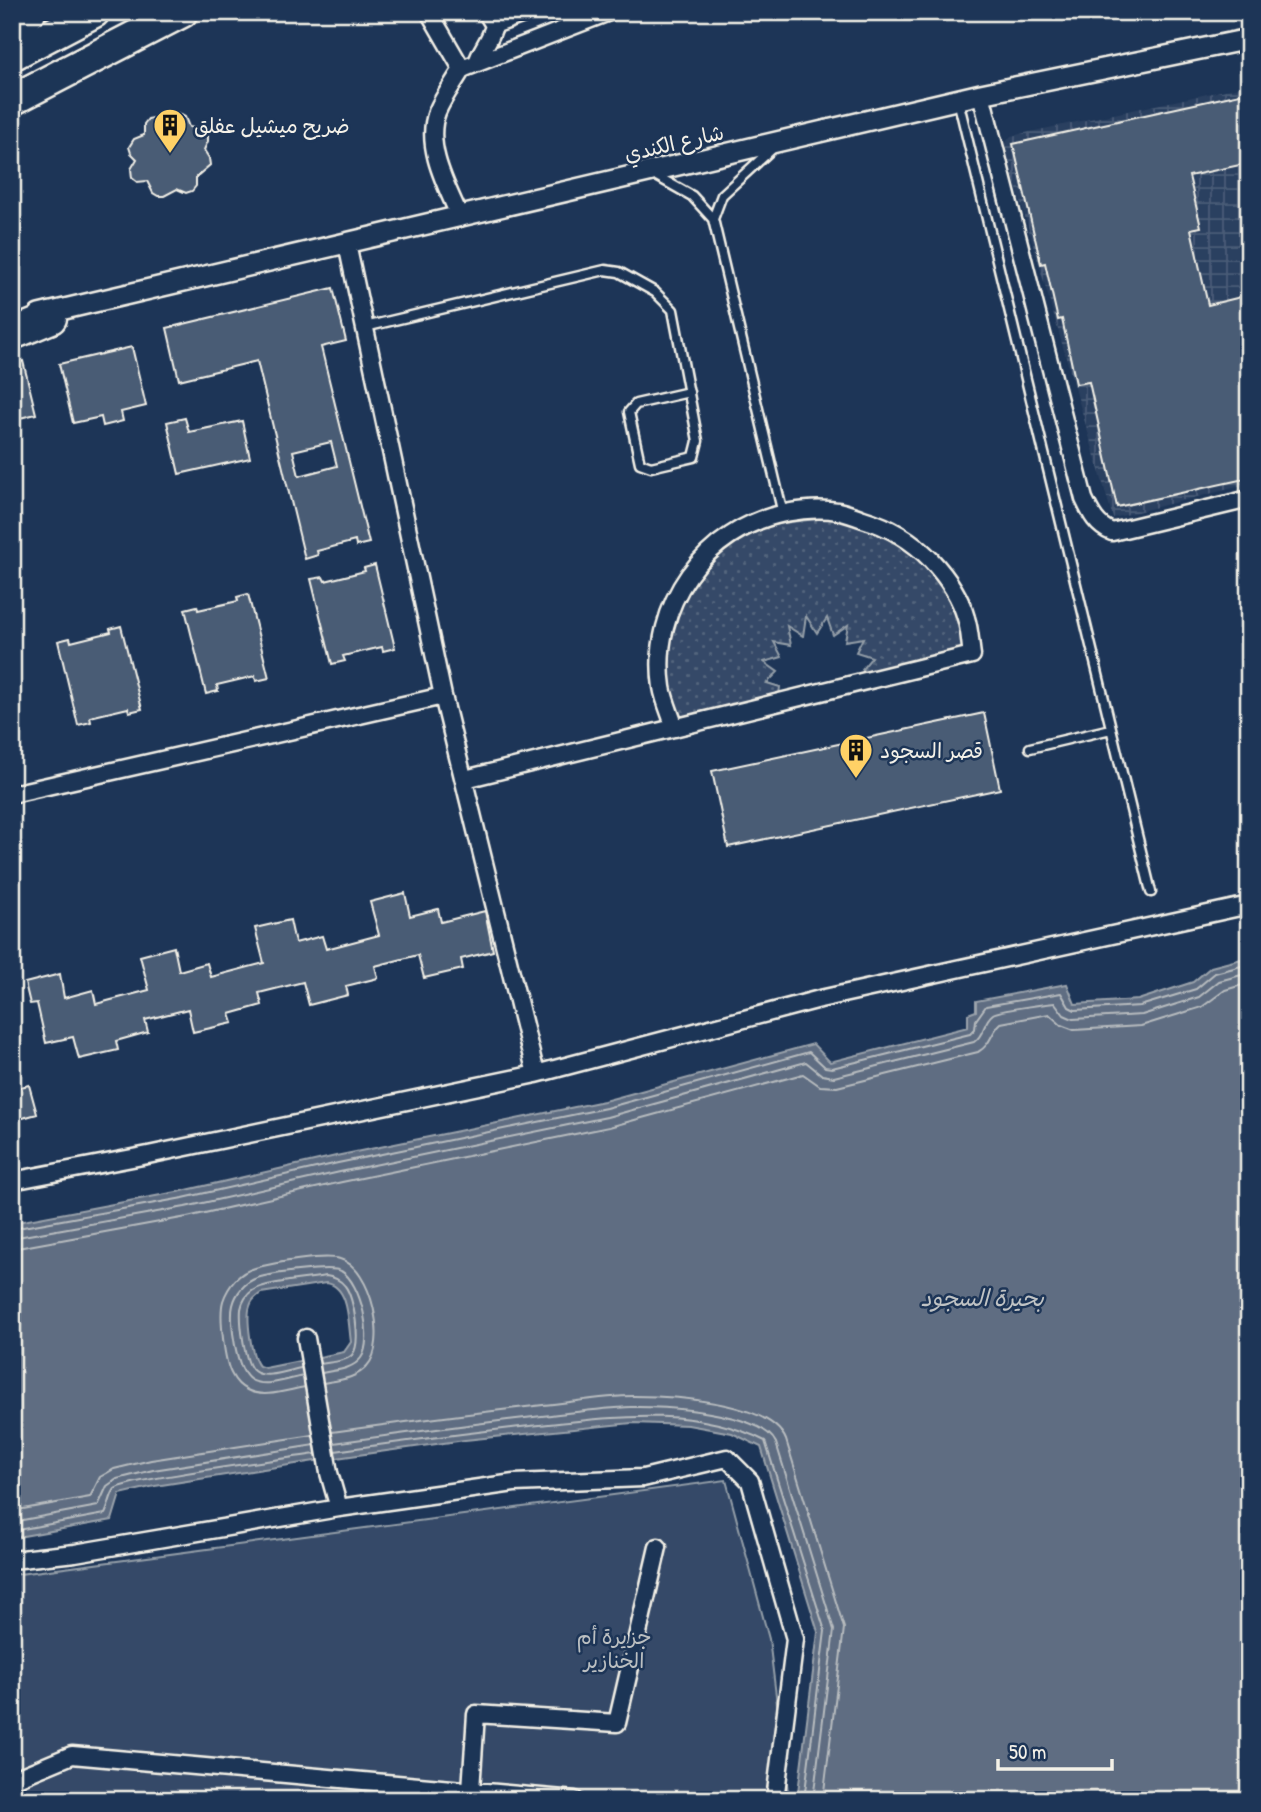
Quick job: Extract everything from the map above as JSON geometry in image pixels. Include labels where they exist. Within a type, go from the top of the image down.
[{"type":"highway","points":[[12,22],[30,12]]},
{"type":"highway","points":[[12,55],[94,12]]},
{"type":"highway","points":[[12,100],[182,12]]},
{"type":"highway","points":[[12,332],[51,318]]},
{"type":"street","points":[[429,12],[469,66]]},
{"type":"street","points":[[460,217],[440,168],[433,136],[437,112],[492,35],[490,19],[529,12]]},
{"type":"street","points":[[469,66],[608,12]]},
{"type":"street","name":"شارع الكندي","points":[[12,318],[50,314],[981,94],[1249,39]]},
{"type":"street","points":[[981,94],[1084,499],[1090,512],[1103,528],[1112,532],[1249,499]]},
{"type":"street","points":[[347,244],[443,696],[536,1074]]},
{"type":"street","name":"شارع الكندي","points":[[51,318],[112,299]]},
{"type":"street","points":[[465,779],[675,728],[972,655],[966,617],[947,577],[916,543],[878,523],[836,511],[799,510],[764,518],[735,531],[711,549],[684,583],[670,610],[661,648],[662,688],[675,728]]},
{"type":"street","points":[[12,794],[443,696]]},
{"type":"street","points":[[12,1181],[536,1074],[820,999],[1249,905]]},
{"type":"street","points":[[306,1338],[329,1473],[339,1508]]},
{"type":"street","points":[[12,1560],[75,1553],[339,1508],[514,1483],[643,1478],[727,1458],[750,1481],[795,1639],[775,1800]]},
{"type":"street","points":[[471,1790],[476,1714],[617,1723],[657,1547]]},
{"type":"street","points":[[12,1780],[72,1755],[575,1800]]},
{"type":"lane","points":[[958,100],[1151,891]]},
{"type":"lane","points":[[713,219],[722,195],[780,142]]},
{"type":"lane","points":[[651,172],[692,196],[713,219],[783,514]]},
{"type":"lane","points":[[365,327],[605,270],[619,272],[655,292],[673,310],[689,392],[698,441],[694,457],[650,467],[640,463],[629,412],[636,404],[689,392]]},
{"type":"lane","points":[[1030,748],[1111,729]]},
{"type":"shaded area","points":[[1249,85],[1249,484],[1113,518],[1004,145],[1011,136]]},
{"type":"green space","points":[[829,518],[862,524],[888,533],[923,557],[947,590],[961,630],[965,652],[866,675],[862,669],[872,657],[856,652],[863,638],[845,641],[848,625],[833,635],[827,618],[817,633],[806,616],[803,636],[787,626],[791,645],[774,642],[782,657],[764,662],[778,672],[767,683],[780,687],[779,695],[680,718],[670,690],[668,642],[673,612],[687,587],[718,554],[743,537],[783,523]]},
{"type":"green space","name":"جزيرة أم الخنازير","points":[[726,1480],[769,1639],[789,1800],[12,1800],[12,1575]]},
{"type":"water","name":"بحيرة السجود","points":[[1249,957],[1249,1800],[797,1800],[818,1632],[761,1447],[732,1433],[688,1425],[632,1423],[465,1440],[315,1461],[120,1494],[112,1520],[12,1538],[12,1223],[182,1191],[336,1156],[604,1101],[813,1044],[830,1062],[968,1027],[968,1014],[976,1011],[976,1001],[1067,984],[1075,1004],[1138,1000],[1193,982],[1211,967]],"holes":[[[326,1283],[334,1286],[344,1298],[348,1316],[351,1342],[344,1352],[265,1368],[259,1366],[249,1327],[249,1311],[254,1298],[261,1293]]]},
{"type":"building","points":[[1249,92],[1249,163],[1189,176],[1201,227],[1191,229],[1208,305],[1249,295],[1249,478],[1117,507],[1089,382],[1076,384],[1062,319],[1058,320],[1045,263],[1041,264],[1013,144]]},
{"type":"building","name":"ضريح ميشيل عفلق","points":[[179,114],[185,117],[189,127],[203,130],[208,135],[204,150],[210,165],[196,177],[196,186],[192,191],[186,193],[177,189],[158,196],[153,193],[147,181],[137,182],[132,178],[131,169],[137,159],[129,147],[134,139],[144,135],[144,124],[148,119],[166,121]]},
{"type":"building","points":[[333,288],[346,341],[321,347],[369,543],[356,546],[355,541],[317,551],[318,555],[305,559],[257,361],[179,380],[167,328]],"holes":[[[331,442],[337,466],[299,476],[293,451]]]},
{"type":"building","points":[[132,347],[146,406],[121,412],[123,421],[103,426],[101,417],[73,423],[59,364]]},
{"type":"building","points":[[23,361],[36,414],[12,420],[12,364]]},
{"type":"building","points":[[185,418],[189,432],[242,421],[250,458],[179,474],[167,422]]},
{"type":"building","points":[[375,565],[395,648],[383,651],[382,647],[343,656],[345,661],[332,664],[311,579],[323,577],[325,581],[365,571],[364,568]]},
{"type":"building","points":[[248,594],[269,678],[256,681],[255,676],[217,685],[218,691],[206,694],[185,609],[197,606],[198,610],[238,601],[237,597]]},
{"type":"building","points":[[121,626],[142,709],[129,712],[128,708],[90,717],[91,722],[78,725],[58,641],[70,638],[71,642],[111,632],[110,629]]},
{"type":"building","name":"قصر السجود","points":[[984,713],[1000,789],[728,847],[712,771]]},
{"type":"building","points":[[405,893],[410,916],[438,909],[441,922],[485,911],[493,951],[461,959],[463,969],[424,978],[418,955],[375,966],[378,978],[346,986],[348,995],[309,1005],[303,982],[259,993],[262,1005],[230,1014],[233,1023],[193,1032],[188,1009],[145,1020],[148,1032],[116,1041],[118,1050],[79,1059],[73,1037],[46,1043],[37,1003],[30,1004],[25,983],[60,974],[64,998],[93,990],[96,1004],[149,990],[140,956],[174,947],[179,971],[207,963],[211,977],[264,963],[255,928],[290,920],[295,943],[322,936],[326,949],[379,935],[370,902]]},
{"type":"building","points":[[29,1085],[37,1114],[19,1119],[17,1115],[12,1116],[12,1089]]},
{"type":"place","name":"ضريح ميشيل عفلق","points":[[170,155]]},
{"type":"place","name":"قصر السجود","points":[[856,780]]}]
